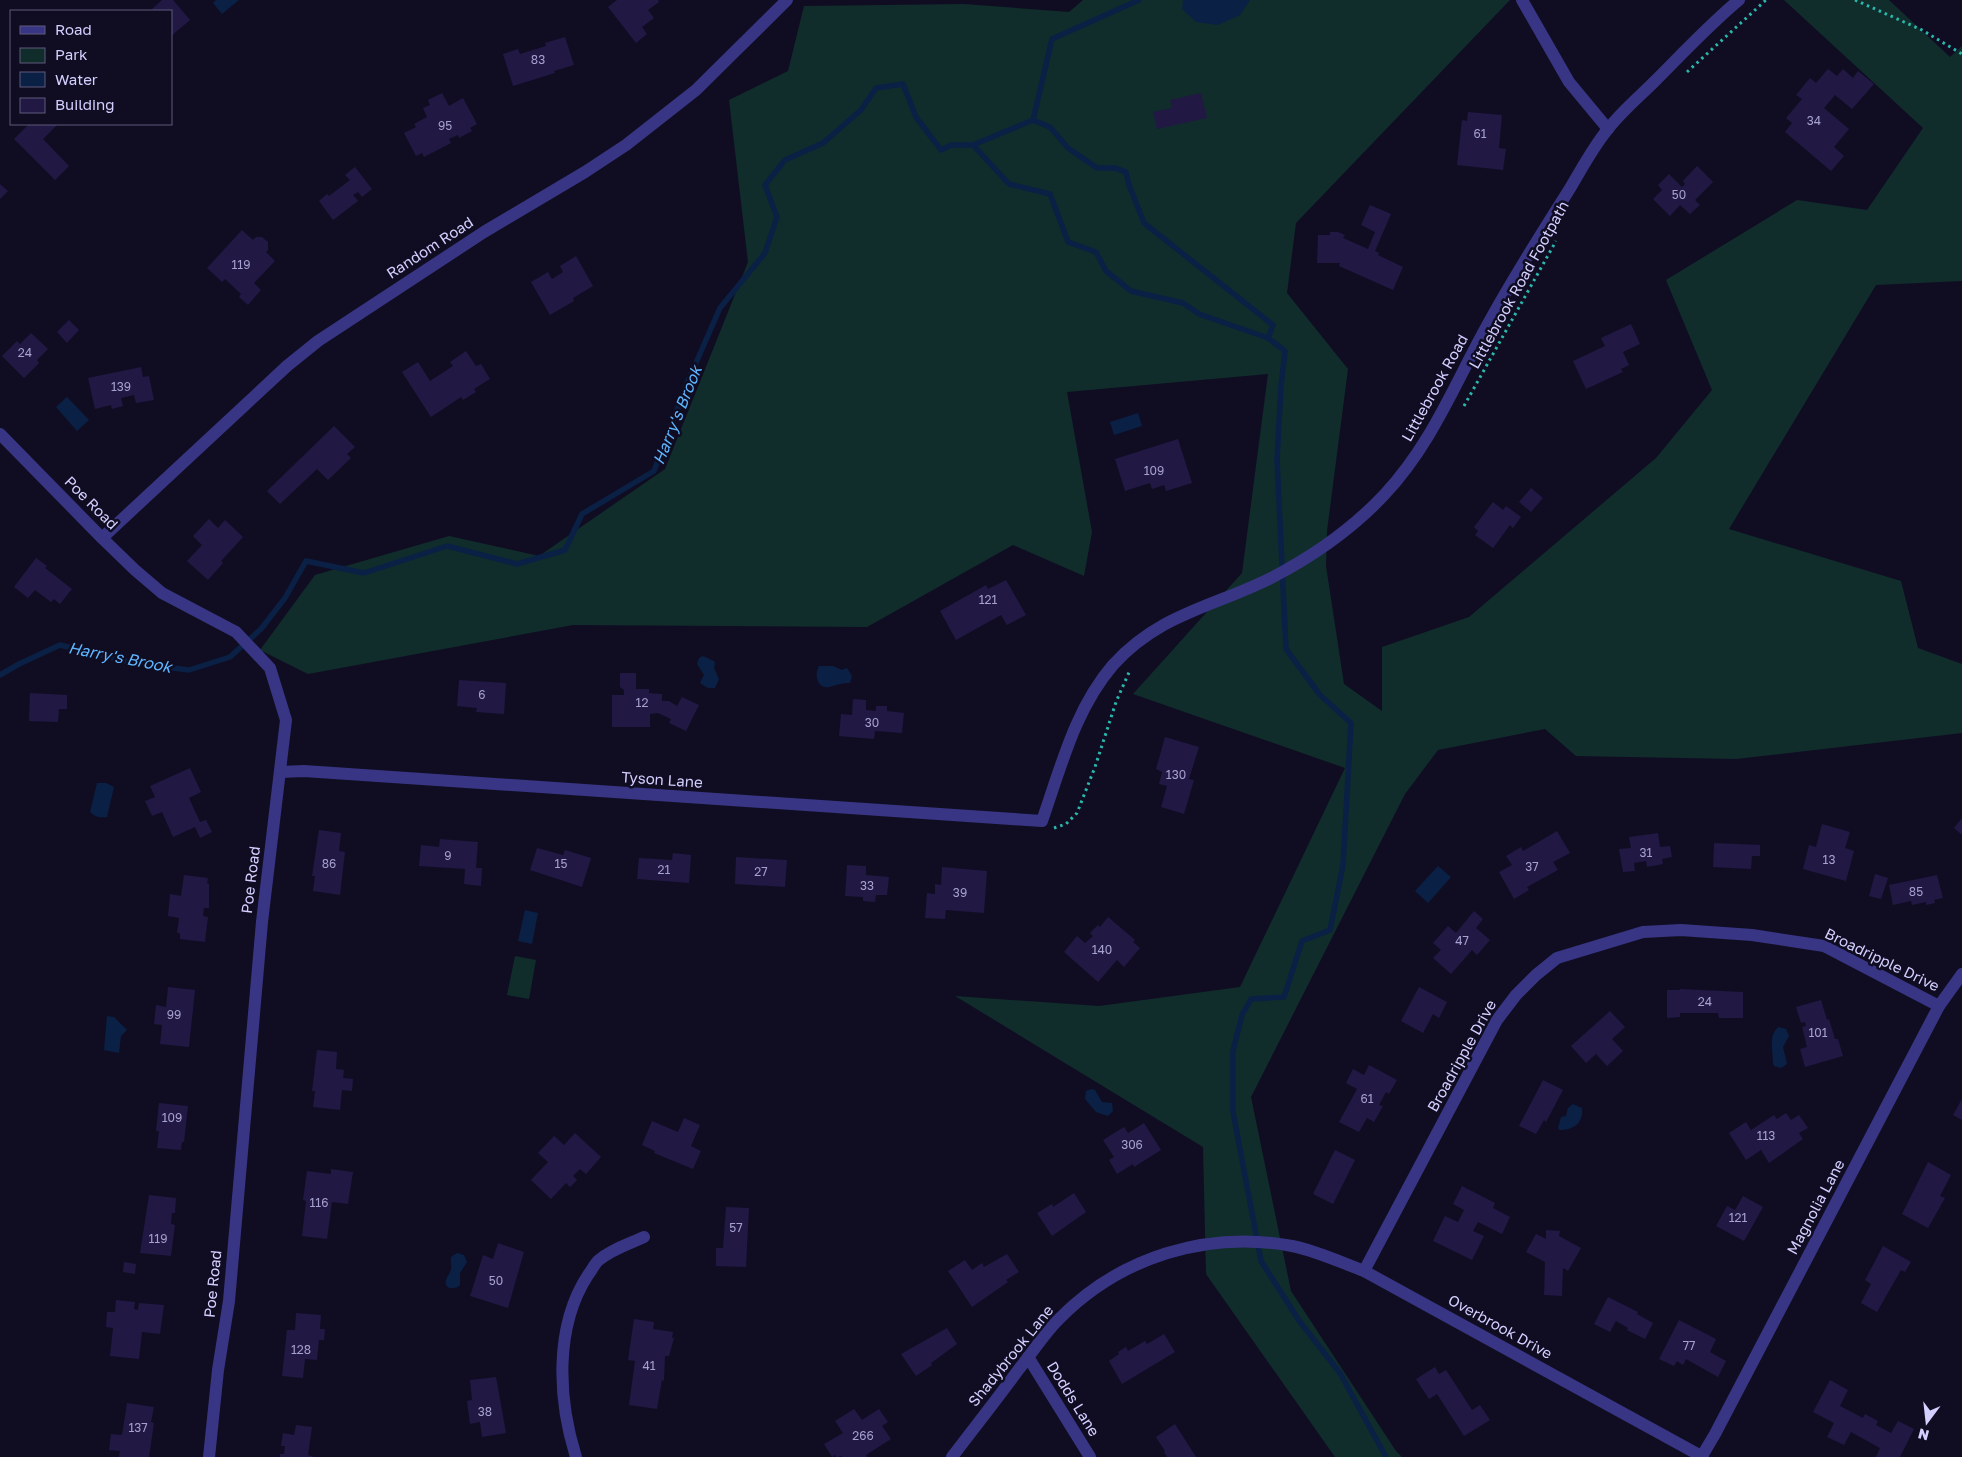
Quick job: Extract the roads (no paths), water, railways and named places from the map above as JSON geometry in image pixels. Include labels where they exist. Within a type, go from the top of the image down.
[{"type":"street","name":"Random Road","points":[[102,538],[287,366],[318,341],[484,232],[585,172],[626,145],[696,90],[787,0]]},
{"type":"street","points":[[1522,0],[1569,82],[1608,129]]},
{"type":"street","name":"Littlebrook Road","points":[[1044,826],[1070,737],[1081,713],[1095,690],[1114,666],[1135,644],[1160,626],[1187,612],[1272,577],[1312,554],[1352,525],[1384,495],[1413,461],[1437,424],[1487,325],[1524,260],[1608,129],[1688,48],[1739,0]]},
{"type":"street","name":"Poe Road","points":[[0,434],[102,538],[162,593],[236,632],[270,668],[286,720],[262,922],[229,1301],[218,1370],[209,1457]]},
{"type":"street","name":"Tyson Lane","points":[[280,772],[304,771],[1044,826]]},
{"type":"street","name":"Broadripple Drive","points":[[1364,1271],[1497,1020],[1516,995],[1558,958],[1643,932],[1681,930],[1760,936],[1824,946],[1939,1006]]},
{"type":"street","name":"Magnolia Lane","points":[[1702,1457],[1939,1006],[1962,974]]},
{"type":"street","points":[[576,1457],[570,1438],[565,1408],[563,1371],[566,1335],[573,1307],[583,1283],[598,1260],[616,1249],[644,1237]]},
{"type":"street","name":"Shadybrook Lane","points":[[952,1457],[1058,1320],[1081,1299],[1110,1278],[1166,1252],[1218,1242],[1248,1241],[1275,1244]]},
{"type":"street","name":"Overbrook Drive","points":[[1275,1244],[1324,1254],[1364,1271],[1702,1457]]},
{"type":"street","name":"Dodds Lane","points":[[1028,1358],[1090,1457]]},
{"type":"water","points":[[216,0],[239,0],[222,14],[213,3]]},
{"type":"water","points":[[1183,0],[1250,0],[1240,15],[1218,25],[1196,22],[1182,9]]},
{"type":"water","points":[[67,397],[89,420],[77,431],[56,407]]},
{"type":"water","points":[[1138,413],[1142,426],[1114,435],[1110,422]]},
{"type":"water","points":[[703,656],[714,661],[714,668],[719,679],[715,688],[708,688],[700,683],[704,675],[697,664],[699,658]]},
{"type":"water","points":[[819,666],[833,666],[842,670],[847,668],[852,676],[850,683],[829,687],[822,686],[817,677]]},
{"type":"water","points":[[97,783],[106,783],[114,787],[107,817],[98,817],[90,812]]},
{"type":"water","points":[[1438,866],[1451,877],[1428,903],[1415,891]]},
{"type":"water","points":[[525,910],[538,913],[532,944],[518,941]]},
{"type":"water","points":[[107,1016],[114,1017],[127,1030],[121,1036],[119,1053],[104,1050]]},
{"type":"water","points":[[1779,1027],[1786,1029],[1789,1036],[1783,1047],[1787,1064],[1781,1068],[1774,1066],[1772,1048],[1773,1034]]},
{"type":"water","points":[[1095,1090],[1102,1102],[1112,1103],[1113,1111],[1108,1116],[1096,1112],[1085,1099],[1086,1091]]},
{"type":"water","points":[[1573,1104],[1582,1108],[1579,1122],[1569,1129],[1560,1130],[1558,1128],[1561,1117],[1566,1116],[1568,1108]]},
{"type":"water","points":[[457,1253],[464,1255],[467,1262],[460,1273],[460,1285],[450,1288],[447,1286],[446,1280],[451,1269],[451,1257]]},
{"type":"waterway","name":"Harry's Brook","points":[[0,675],[60,645],[134,663],[189,670],[230,657],[261,629],[285,598],[306,561],[364,573],[447,546],[517,564],[565,550],[582,514],[654,471],[688,381],[720,308],[765,253],[777,217],[765,185],[785,160],[823,143],[861,110],[876,88],[903,84],[916,117],[941,150],[951,145],[973,145],[1033,120],[1052,39],[1139,0]]},
{"type":"waterway","points":[[1033,120],[1050,127],[1068,148],[1097,168],[1115,168],[1126,172],[1144,223],[1273,325],[1268,338],[1285,351],[1277,460],[1286,649],[1320,695],[1351,723],[1343,865],[1330,930],[1302,941],[1284,997],[1251,999],[1242,1015],[1233,1051],[1233,1112],[1261,1261],[1300,1322],[1340,1373],[1386,1457]]},
{"type":"waterway","points":[[973,145],[1009,184],[1050,194],[1068,242],[1096,252],[1106,271],[1131,291],[1183,303],[1199,314],[1268,338]]}]
